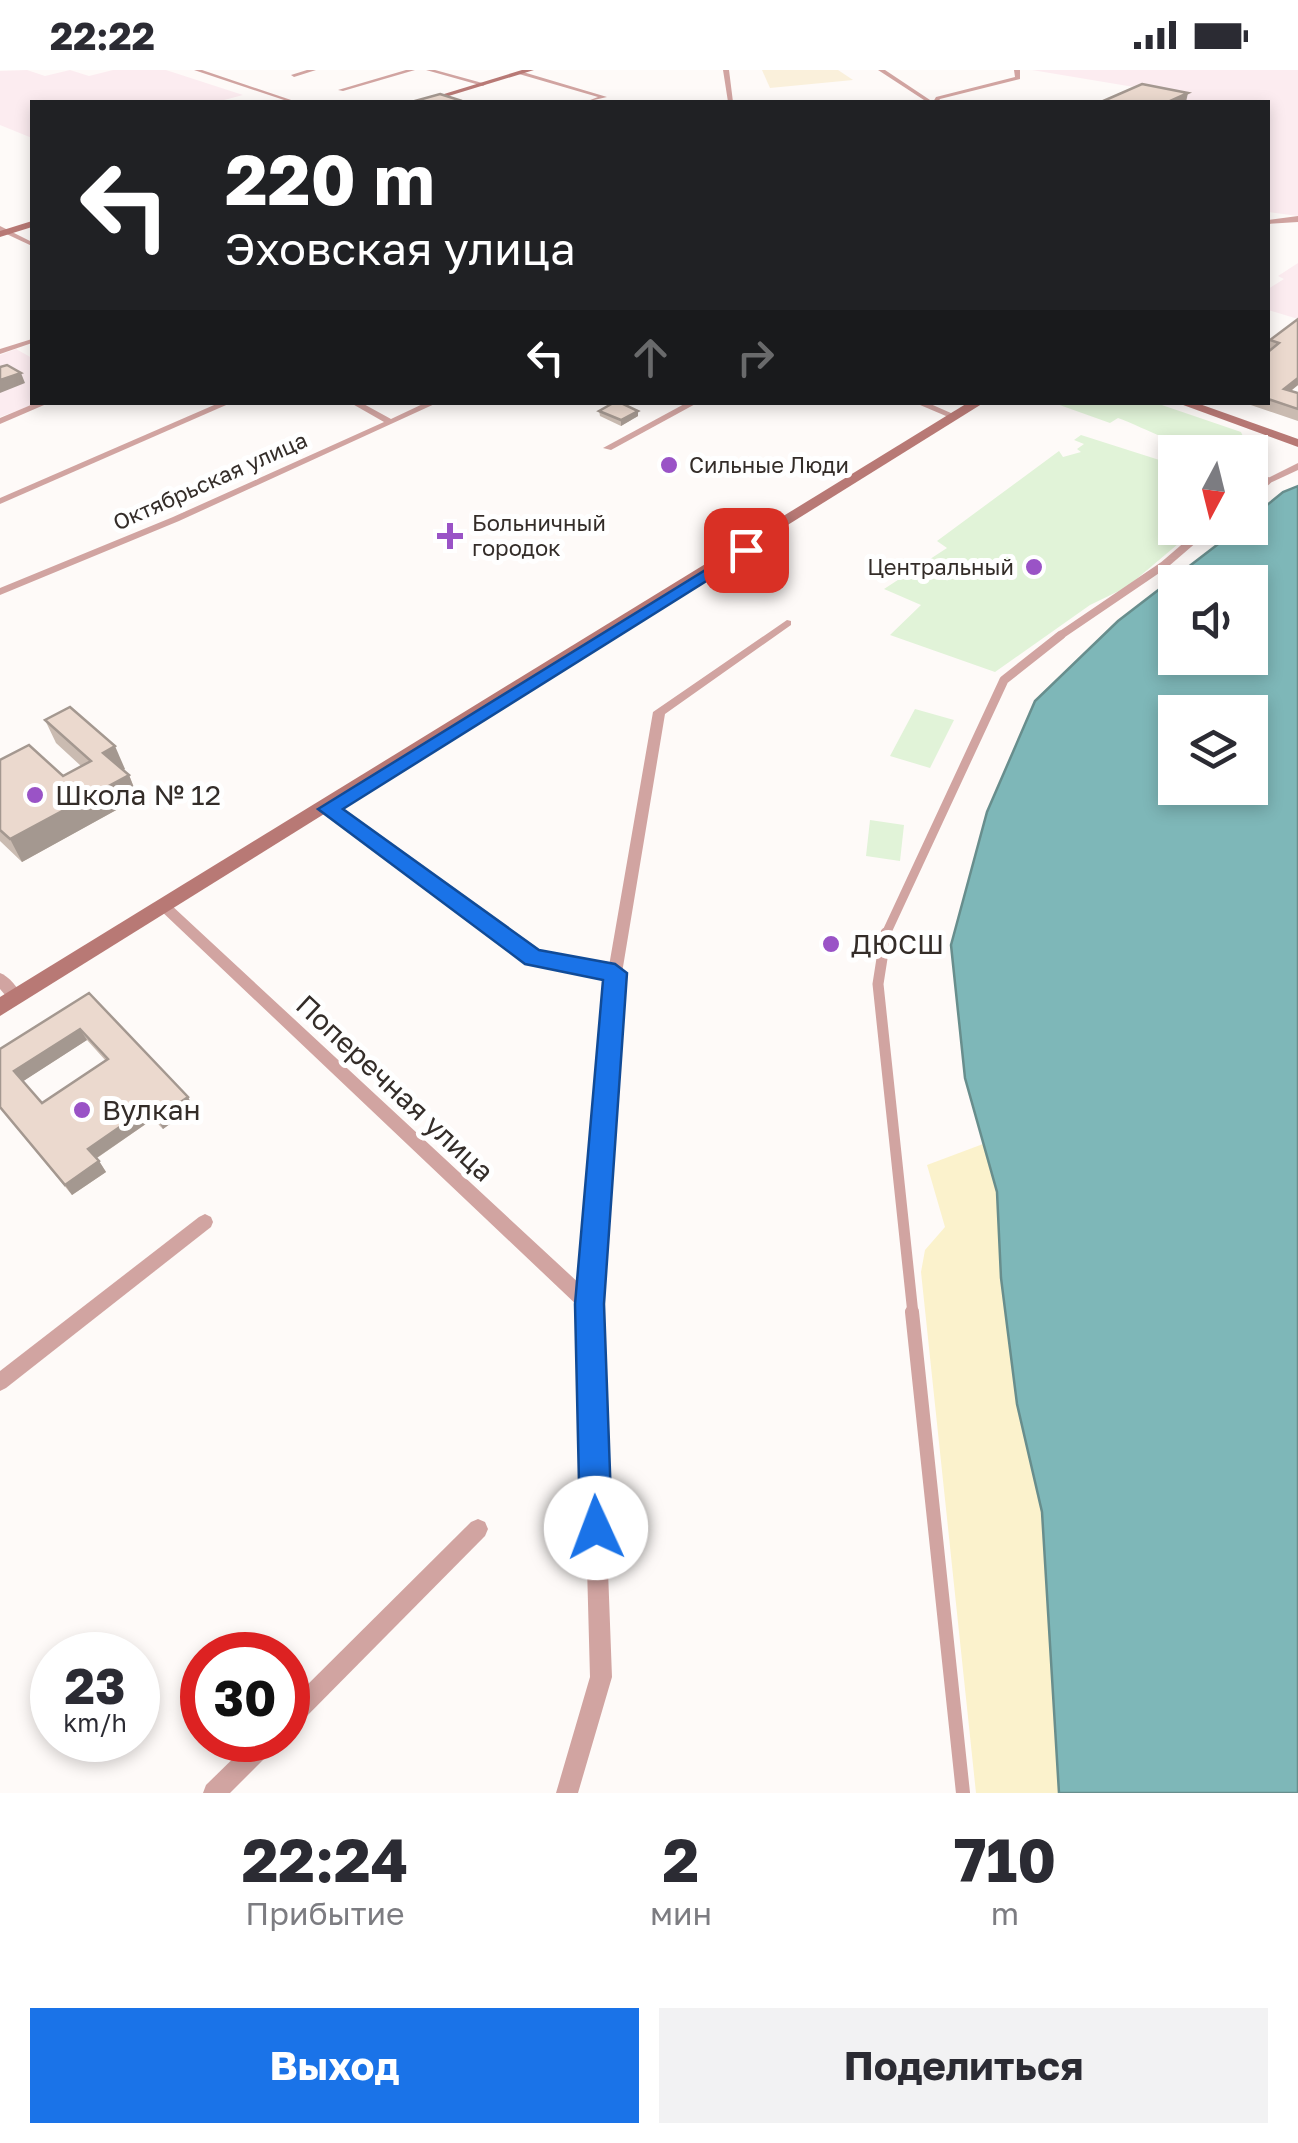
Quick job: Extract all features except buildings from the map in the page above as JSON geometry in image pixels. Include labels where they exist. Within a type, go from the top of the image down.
[{"type":"main road","points":[[429,100],[525,71]]},
{"type":"main road","points":[[2,231],[30,224]]},
{"type":"main road","points":[[8,1003],[328,809],[974,405]]},
{"type":"main road","points":[[1190,405],[1298,443]]},
{"type":"street","points":[[203,70],[287,100]]},
{"type":"street","points":[[294,75],[313,70]]},
{"type":"street","points":[[341,90],[412,70]]},
{"type":"street","points":[[429,70],[483,84]]},
{"type":"street","points":[[726,70],[731,100]]},
{"type":"street","points":[[881,70],[930,100]]},
{"type":"street","points":[[936,100],[1005,85],[1018,78],[1018,70]]},
{"type":"street","points":[[525,71],[604,97],[594,100]]},
{"type":"street","points":[[1270,222],[1298,220]]},
{"type":"street","points":[[2,231],[30,243]]},
{"type":"street","points":[[0,352],[30,342]]},
{"type":"street","points":[[0,421],[40,405]]},
{"type":"street","points":[[0,501],[222,405]]},
{"type":"street","points":[[359,405],[391,422]]},
{"type":"street","name":"Октябрьская улица","points":[[0,592],[428,405]]},
{"type":"street","points":[[608,448],[689,405]]},
{"type":"street","points":[[926,405],[956,417]]},
{"type":"street","points":[[1268,481],[1298,466]]},
{"type":"street","points":[[963,1793],[878,984],[888,924],[1004,680],[1082,618],[1164,565],[1187,545]]},
{"type":"street","points":[[567,1793],[601,1677],[590,1304],[615,973],[659,712],[787,622]]},
{"type":"street","points":[[328,809],[533,958],[615,973]]},
{"type":"street","name":"Поперечная улица","points":[[165,908],[590,1304]]},
{"type":"street","points":[[0,978],[8,1003]]},
{"type":"street","points":[[0,1382],[204,1222]]},
{"type":"street","points":[[310,1697],[478,1528]]},
{"type":"street","points":[[214,1793],[244,1762]]},
{"type":"shaded area","points":[[27,70],[45,76],[70,70],[89,76],[113,70],[166,70],[243,95],[224,100],[30,100],[30,137],[0,125],[0,71]]},
{"type":"shaded area","points":[[762,70],[838,70],[853,80],[770,88]]},
{"type":"shaded area","points":[[1032,70],[1298,70],[1298,216],[1270,212],[1270,100],[1152,100],[1152,90]]},
{"type":"shaded area","points":[[1298,263],[1298,319],[1270,311],[1270,288],[1284,279],[1278,276]]},
{"type":"shaded area","points":[[16,349],[30,357],[33,405],[0,417],[0,355]]},
{"type":"green space","points":[[1060,405],[1162,405],[1242,435],[1159,435],[1118,418],[1110,423]]},
{"type":"green space","name":"Центральный","points":[[1081,435],[1158,460],[1158,545],[1177,545],[1127,587],[1090,605],[995,672],[890,635],[921,605],[884,589],[947,548],[937,541],[1059,451],[1063,457],[1081,452],[1077,449],[1084,444],[1074,440]]},
{"type":"green space","points":[[915,709],[954,720],[930,768],[890,756]]},
{"type":"green space","points":[[870,820],[904,825],[900,861],[866,856]]},
{"type":"sand","points":[[983,1144],[997,1192],[1001,1278],[1017,1404],[1042,1512],[1059,1793],[976,1793],[921,1272],[925,1250],[945,1227],[927,1165]]},
{"type":"water","points":[[1298,486],[1298,1793],[1059,1793],[1042,1512],[1017,1404],[1001,1278],[997,1192],[965,1078],[951,945],[987,812],[1035,701],[1118,621],[1158,590],[1158,675],[1268,675],[1268,565],[1191,565],[1217,545],[1268,545],[1268,504]]},
{"type":"place","name":"Сильные Люди","points":[[669,465]]},
{"type":"place","name":"Больничный городок","points":[[450,536]]},
{"type":"place","name":"Центральный","points":[[1034,567]]},
{"type":"place","name":"Школа № 12","points":[[35,795]]},
{"type":"place","name":"ДЮСШ","points":[[831,944]]},
{"type":"place","name":"Вулкан","points":[[82,1110]]},
{"type":"route","points":[[596,1528],[590,1304],[615,973],[533,958],[328,809],[746,550]]}]
